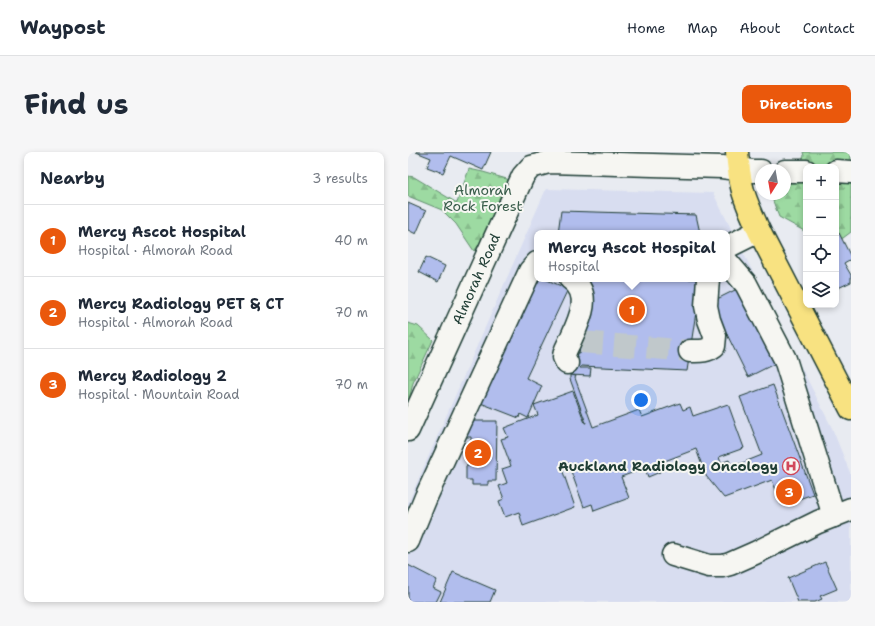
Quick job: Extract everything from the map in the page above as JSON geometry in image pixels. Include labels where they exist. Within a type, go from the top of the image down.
[{"type":"main road","points":[[738,161],[742,187],[747,205],[851,410]]},
{"type":"street","name":"Almorah Road","points":[[408,430],[523,176],[531,167],[548,162],[722,167],[738,161],[752,171],[755,171]]},
{"type":"street","points":[[791,171],[803,171]]},
{"type":"street","points":[[839,171],[851,172]]},
{"type":"street","points":[[730,246],[759,231]]},
{"type":"street","points":[[673,555],[710,566],[723,566],[755,553],[818,522],[843,512],[785,359],[746,284],[730,265]]},
{"type":"street","points":[[408,542],[426,498],[530,271],[534,266]]},
{"type":"street","points":[[567,363],[564,358],[565,352],[576,340],[583,303],[582,292],[574,282]]},
{"type":"street","points":[[690,351],[702,352],[709,350],[714,346],[715,336],[706,306],[708,282]]},
{"type":"shaded area","points":[[546,189],[713,193],[832,428],[851,475],[851,602],[408,602],[408,503]]},
{"type":"green space","points":[[803,152],[851,152],[851,232],[843,238],[839,240],[839,164],[803,164],[803,230],[779,217],[773,201],[791,200],[791,181],[804,156]]},
{"type":"green space","name":"Almorah Rock Forest","points":[[469,169],[510,180],[496,224],[474,251],[456,224],[442,210],[408,196],[408,176],[414,177],[457,203]]},
{"type":"green space","points":[[408,323],[418,326],[433,340],[413,383],[408,404]]},
{"type":"building","points":[[416,152],[491,152],[483,170],[451,156],[443,173],[427,167],[431,158]]},
{"type":"building","points":[[408,203],[426,211],[416,234],[408,230]]},
{"type":"building","points":[[561,211],[696,215],[699,230],[558,230]]},
{"type":"building","points":[[839,233],[851,257],[851,259],[844,263],[851,275],[851,282],[839,288]]},
{"type":"building","points":[[426,257],[445,266],[438,282],[419,272]]},
{"type":"building","points":[[536,282],[552,282],[568,289],[526,378],[542,386],[528,418],[520,414],[519,418],[478,402]]},
{"type":"building","points":[[590,282],[701,282],[687,371],[581,366],[580,368],[591,368],[590,376],[570,375],[574,351],[579,353]]},
{"type":"building","points":[[741,287],[778,362],[748,377],[711,302]]},
{"type":"building","points":[[570,375],[576,376],[575,378],[593,427],[639,410],[642,417],[680,403],[683,410],[690,407],[693,416],[728,404],[744,448],[719,457],[721,463],[729,460],[732,467],[762,455],[740,397],[773,385],[813,494],[782,505],[772,480],[724,498],[706,476],[696,449],[657,464],[660,472],[648,477],[645,468],[621,477],[629,498],[594,511],[592,504],[584,507],[568,463],[561,466],[575,507],[523,526],[519,512],[505,517],[499,501],[504,499],[499,486],[507,483],[502,469],[511,466],[501,439],[508,437],[504,428],[538,415],[534,405],[573,391],[586,423],[570,379]]},
{"type":"building","points":[[466,421],[497,421],[496,481],[488,481],[488,485],[472,485],[472,480],[466,480],[466,466],[471,466],[471,437],[466,437]]},
{"type":"building","points":[[825,562],[837,589],[820,596],[822,599],[815,602],[798,602],[788,578]]},
{"type":"building","points":[[408,565],[437,580],[433,588],[441,592],[436,602],[408,602]]},
{"type":"building","points":[[453,572],[495,590],[490,602],[440,602]]},
{"type":"tunnel","points":[[581,342],[690,351]]},
{"type":"place","name":"Mercy Ascot Hospital","points":[[632,310]]},
{"type":"place","name":"Mercy Radiology PET & CT","points":[[478,453]]},
{"type":"place","name":"Auckland Radiology Oncology","points":[[791,466]]},
{"type":"place","name":"Mercy Radiology 2","points":[[789,492]]}]
